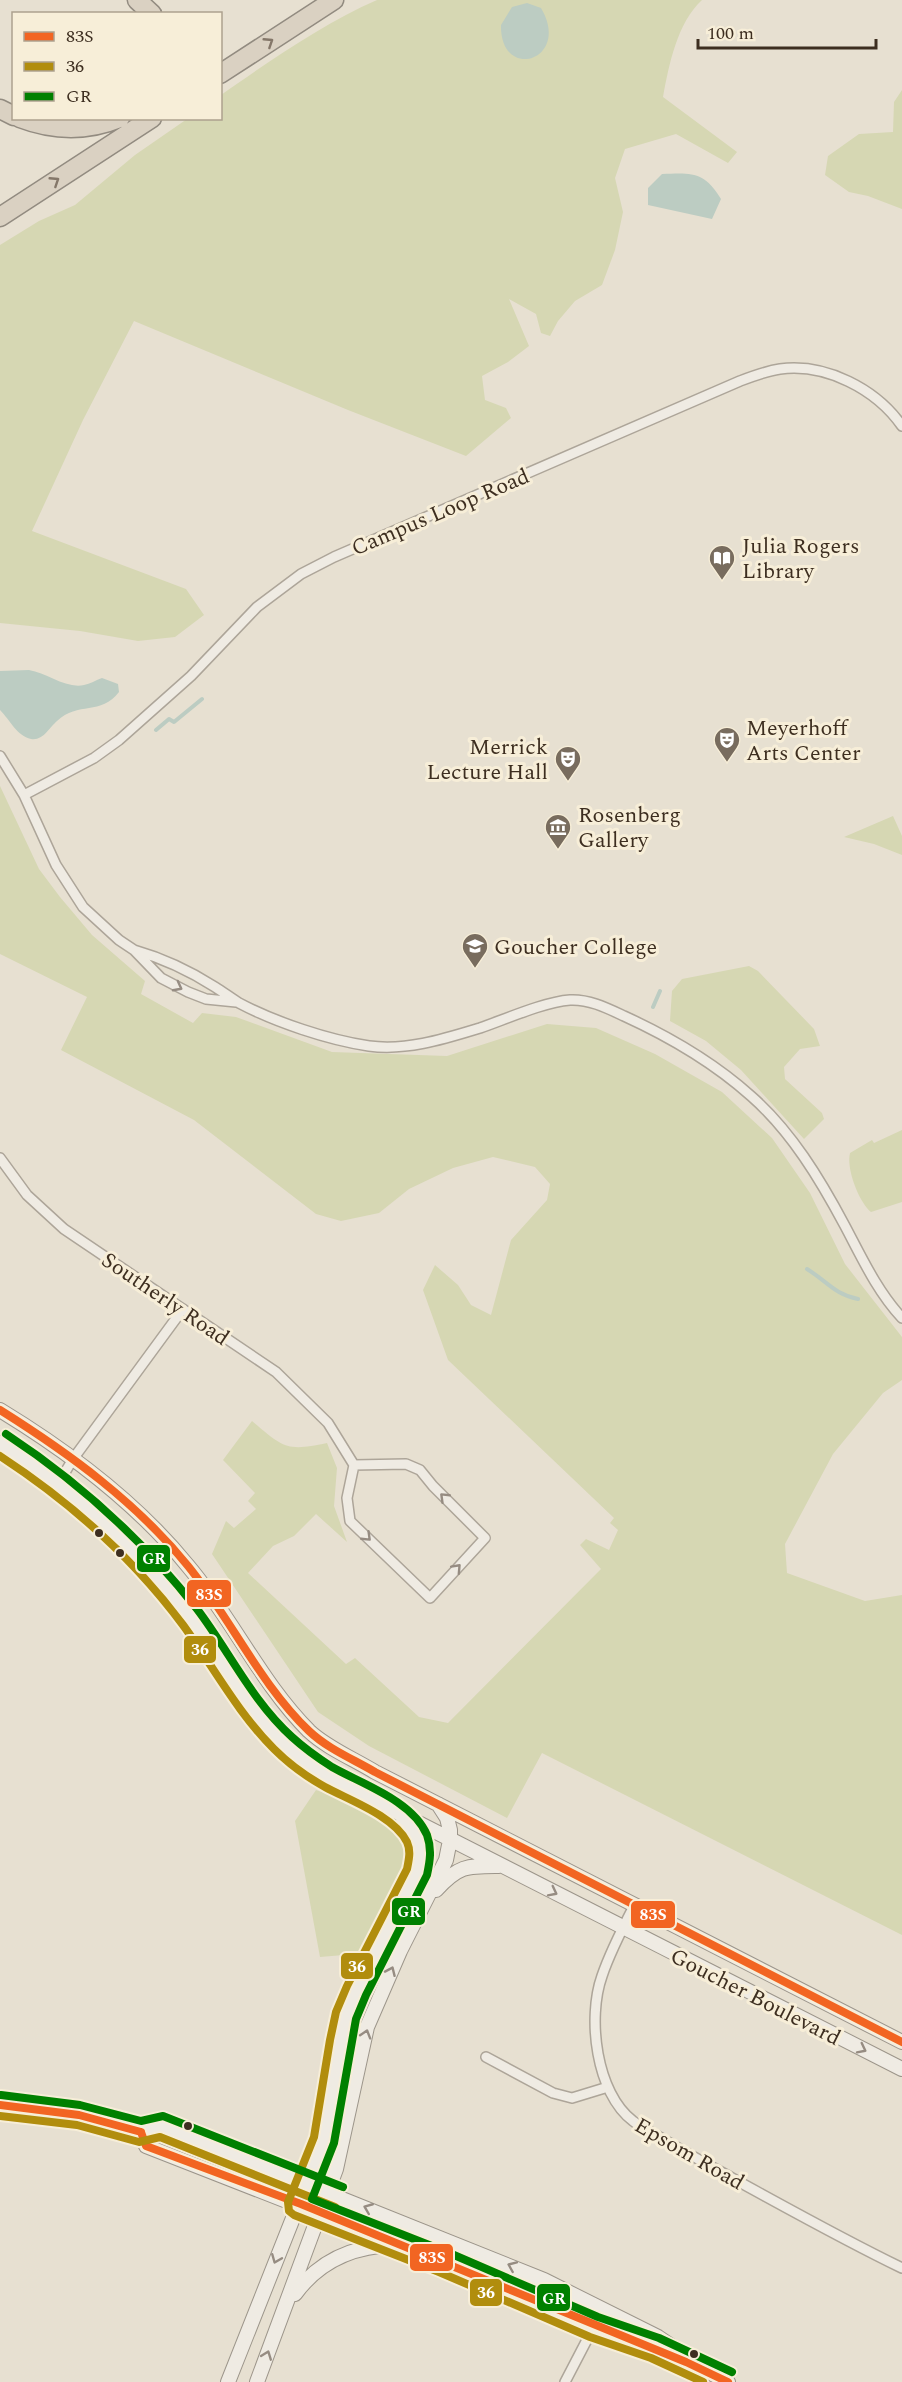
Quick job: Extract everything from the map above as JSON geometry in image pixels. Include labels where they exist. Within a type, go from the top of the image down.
[{"type":"highway","points":[[137,0],[150,12]]},
{"type":"highway","points":[[222,73],[334,0]]},
{"type":"highway","points":[[25,120],[37,125],[75,129],[106,124],[115,120]]},
{"type":"highway","points":[[2,215],[149,120]]},
{"type":"main road","name":"Goucher Boulevard","points":[[0,1410],[73,1459],[148,1523],[188,1565],[232,1624],[275,1690],[310,1732],[375,1772],[902,2042]]},
{"type":"main road","name":"Goucher Boulevard","points":[[0,1443],[58,1484],[141,1560],[167,1588],[206,1639],[244,1697],[276,1736],[294,1753],[326,1776],[902,2069]]},
{"type":"main road","points":[[256,2382],[328,2192],[340,2153],[367,2027],[393,1966],[446,1860],[450,1840],[447,1818],[438,1804]]},
{"type":"main road","points":[[228,2382],[324,2140],[346,2016],[356,1991],[421,1862],[422,1851],[417,1835],[392,1810]]},
{"type":"main road","points":[[424,1903],[455,1872],[473,1866],[501,1866]]},
{"type":"main road","points":[[0,2105],[79,2115],[141,2132],[160,2126],[494,2258],[544,2280],[658,2337],[711,2373]]},
{"type":"main road","points":[[141,2132],[146,2146],[320,2213],[594,2326],[655,2348],[728,2382]]},
{"type":"main road","points":[[277,2328],[292,2297],[307,2278],[326,2263],[366,2246],[399,2245]]},
{"type":"street","name":"Campus Loop Road","points":[[24,795],[94,758],[119,740],[191,676],[249,615],[301,574],[344,552],[740,381],[782,369],[822,372],[843,379],[864,390],[882,403],[902,426]]},
{"type":"street","points":[[0,756],[24,795],[68,885],[83,907],[119,940],[134,950],[156,957],[214,986],[239,1003],[321,1034],[355,1043],[386,1047],[442,1040],[569,1000],[596,1004],[653,1029],[692,1051],[753,1098],[785,1132],[828,1195],[878,1288],[902,1318]]},
{"type":"street","points":[[134,950],[154,974],[188,993],[206,999],[239,1003]]},
{"type":"street","name":"Southerly Road","points":[[0,1158],[27,1195],[64,1229],[276,1372],[328,1423],[354,1465]]},
{"type":"street","points":[[58,1484],[73,1459],[183,1309]]},
{"type":"street","points":[[406,1464],[420,1470],[485,1538],[430,1598],[351,1521],[347,1498],[354,1465],[406,1464]]},
{"type":"street","name":"Epsom Road","points":[[634,1906],[601,1979],[596,2014],[596,2042],[608,2087],[619,2107],[633,2121],[674,2146],[902,2268]]},
{"type":"street","points":[[486,2057],[553,2093],[572,2098],[608,2087]]},
{"type":"street","points":[[565,2382],[603,2310]]},
{"type":"green space","points":[[377,0],[702,0],[693,9],[680,32],[671,58],[663,97],[737,152],[728,163],[676,134],[625,149],[615,178],[623,212],[615,250],[602,285],[575,301],[558,321],[550,336],[541,333],[536,314],[509,299],[529,346],[508,362],[482,376],[485,400],[506,408],[511,418],[466,456],[348,410],[134,321],[83,420],[32,531],[186,589],[204,615],[175,637],[138,641],[80,631],[0,623],[0,245],[39,221],[75,205],[135,155],[186,120],[222,120],[222,94],[317,31]]},
{"type":"green space","points":[[902,90],[902,209],[868,196],[849,192],[825,175],[828,156],[859,134],[893,132],[894,102]]},
{"type":"green space","points":[[0,786],[39,869],[60,897],[92,935],[145,981],[141,994],[193,1023],[202,1013],[236,1017],[332,1052],[447,1056],[547,1024],[596,1028],[655,1054],[722,1092],[772,1138],[810,1193],[845,1264],[902,1337],[902,1380],[883,1393],[833,1454],[785,1544],[787,1573],[865,1601],[902,1595],[902,1935],[542,1753],[507,1818],[369,1746],[318,1712],[212,1554],[226,1521],[234,1528],[256,1509],[248,1501],[255,1493],[223,1460],[252,1421],[271,1437],[286,1445],[302,1447],[327,1443],[337,1468],[334,1506],[347,1542],[316,1514],[294,1536],[273,1546],[248,1573],[346,1664],[355,1658],[419,1717],[448,1723],[601,1569],[580,1545],[586,1539],[609,1550],[618,1530],[610,1523],[614,1518],[448,1360],[423,1290],[435,1265],[458,1285],[471,1305],[491,1315],[511,1240],[547,1200],[550,1184],[535,1167],[493,1157],[453,1168],[409,1189],[379,1213],[341,1221],[316,1214],[194,1120],[61,1050],[87,997],[0,954]]},
{"type":"green space","points":[[893,816],[902,836],[902,855],[874,844],[844,837]]},
{"type":"green space","points":[[749,966],[758,971],[814,1029],[820,1046],[800,1049],[784,1067],[785,1079],[822,1113],[824,1119],[804,1139],[741,1070],[706,1041],[670,1021],[672,991],[682,979]]},
{"type":"green space","points":[[902,1130],[902,1202],[871,1212],[854,1185],[849,1160],[850,1153],[872,1140],[874,1143]]},
{"type":"green space","points":[[316,1790],[368,1813],[416,1844],[416,1855],[367,1953],[320,1957],[295,1821]]},
{"type":"shaded area","points":[[527,3],[541,8],[548,26],[548,41],[542,52],[532,58],[521,59],[511,54],[504,43],[501,25],[512,7]]},
{"type":"shaded area","points":[[662,174],[689,174],[709,183],[721,199],[712,219],[648,205],[648,188]]},
{"type":"shaded area","points":[[29,670],[77,686],[102,678],[118,684],[119,692],[105,704],[65,715],[42,736],[31,739],[18,731],[0,710],[0,671]]},
{"type":"waterway","points":[[156,730],[169,719],[174,722],[202,699]]},
{"type":"waterway","points":[[653,1007],[660,991]]},
{"type":"waterway","points":[[807,1269],[837,1291],[858,1299]]},
{"type":"transit line","name":"83S","points":[[0,1410],[101,1480],[147,1521],[204,1586],[275,1693],[291,1713],[324,1743],[375,1772],[902,2042]]},
{"type":"transit line","name":"GR","points":[[6,1434],[84,1492],[155,1559],[209,1625],[265,1708],[292,1737],[332,1767],[399,1803],[420,1823],[427,1835],[430,1845],[427,1875],[356,2019],[334,2143],[312,2199],[447,2252],[598,2317],[659,2338],[732,2372]]},
{"type":"transit line","name":"36","points":[[0,1456],[51,1492],[99,1532],[143,1577],[183,1625],[248,1720],[280,1755],[318,1783],[382,1817],[392,1824],[407,1842],[409,1852],[407,1869],[336,2012],[314,2137],[288,2202],[289,2211],[590,2337],[651,2358],[703,2382]]},
{"type":"transit line","name":"GR","points":[[1,2095],[80,2105],[141,2121],[163,2116],[343,2187]]},
{"type":"transit line","name":"83S","points":[[0,2105],[79,2115],[141,2132]]},
{"type":"transit line","name":"36","points":[[0,2116],[77,2125],[139,2142],[160,2137],[335,2207]]},
{"type":"transit line","name":"83S","points":[[141,2132],[146,2146],[301,2204],[686,2362],[728,2382]]},
{"type":"place","name":"Julia Rogers Library","points":[[722,581]]},
{"type":"place","name":"Meyerhoff Arts Center","points":[[727,763]]},
{"type":"place","name":"Merrick Lecture Hall","points":[[568,782]]},
{"type":"place","name":"Rosenberg Gallery","points":[[558,850]]},
{"type":"place","name":"Goucher College","points":[[475,969]]}]
